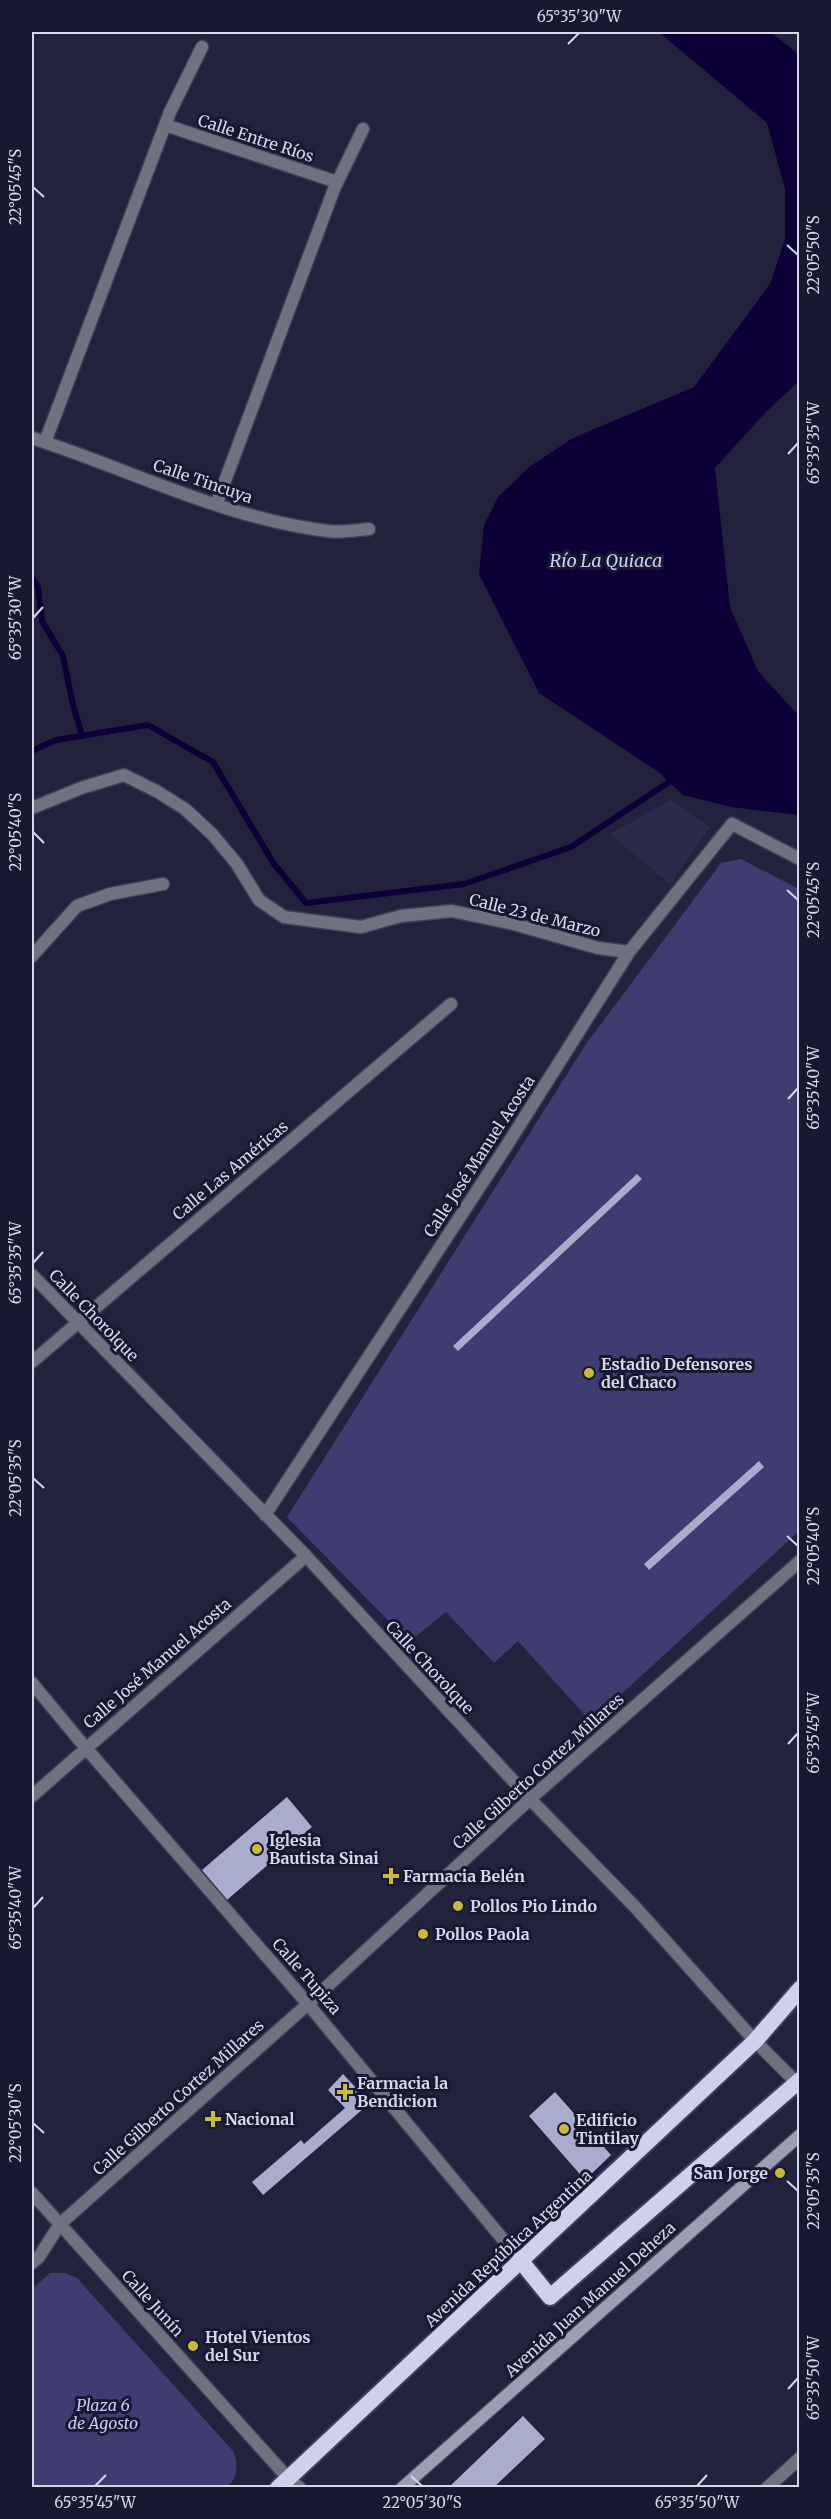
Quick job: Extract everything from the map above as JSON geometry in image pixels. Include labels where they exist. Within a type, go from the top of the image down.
[{"type":"highway","name":"Avenida República Argentina","points":[[289,2484],[520,2260],[755,2041],[800,1989]]},
{"type":"highway","name":"Calle Tupiza","points":[[520,2260],[550,2297],[798,2083]]},
{"type":"main road","name":"Avenida Juan Manuel Deheza","points":[[402,2487],[800,2135]]},
{"type":"street","points":[[45,442],[165,125],[202,47]]},
{"type":"street","name":"Calle Entre Ríos","points":[[165,125],[338,182]]},
{"type":"street","points":[[216,505],[338,182],[363,129]]},
{"type":"street","name":"Calle Tincuya","points":[[32,438],[216,505],[278,522],[330,531],[369,529]]},
{"type":"street","name":"Calle 23 de Marzo","points":[[32,808],[81,788],[124,775],[185,809],[212,834],[231,857],[259,900],[284,918],[361,927],[401,916],[452,911],[514,924],[598,948],[629,951]]},
{"type":"street","name":"Calle José Manuel Acosta","points":[[266,1515],[509,1142],[629,951],[732,824],[800,859]]},
{"type":"street","points":[[32,956],[77,906],[110,894],[163,884]]},
{"type":"street","name":"Calle Las Américas","points":[[32,1362],[451,1004]]},
{"type":"street","name":"Calle Chorolque","points":[[32,1275],[306,1556],[530,1799],[636,1908],[755,2041],[798,2083]]},
{"type":"street","name":"Calle José Manuel Acosta","points":[[32,1796],[85,1747],[306,1556]]},
{"type":"street","name":"Calle Gilberto Cortez Millares","points":[[32,2263],[39,2257],[60,2224],[308,2004],[530,1799],[800,1561]]},
{"type":"street","name":"Calle Tupiza","points":[[32,1683],[308,2004],[520,2260]]},
{"type":"street","name":"Calle Junín","points":[[32,2193],[289,2484]]},
{"type":"street","points":[[767,2487],[800,2458]]},
{"type":"shaded area","points":[[671,800],[710,827],[670,884],[610,834]]},
{"type":"green space","name":"Estadio Defensores del Chaco","points":[[741,859],[799,889],[799,1531],[591,1722],[518,1641],[494,1663],[446,1612],[409,1642],[287,1517],[586,1044],[721,863]]},
{"type":"green space","name":"Plaza 6 de Agosto","points":[[50,2273],[65,2273],[77,2278],[234,2452],[236,2471],[227,2487],[32,2487],[32,2289]]},
{"type":"water","name":"Río La Quiaca","points":[[659,32],[771,32],[799,55],[799,381],[765,413],[715,468],[730,607],[758,671],[799,716],[799,815],[731,807],[683,795],[657,771],[539,693],[479,574],[484,525],[498,497],[529,467],[573,438],[694,387],[770,284],[785,239],[785,189],[767,123]]},
{"type":"building","points":[[637,1174],[642,1179],[458,1351],[453,1346]]},
{"type":"building","points":[[759,1461],[764,1467],[649,1570],[644,1564]]},
{"type":"building","name":"Iglesia Bautista Sinai","points":[[287,1797],[312,1827],[227,1900],[202,1870]]},
{"type":"building","points":[[343,2074],[370,2103],[263,2195],[252,2182],[301,2140],[304,2144],[345,2108],[328,2090]]},
{"type":"building","name":"Edificio Tintilay","points":[[555,2092],[611,2155],[585,2180],[529,2116]]},
{"type":"building","points":[[523,2416],[545,2439],[493,2488],[448,2488]]},
{"type":"waterway","points":[[32,578],[38,587],[42,621],[63,656],[82,735]]},
{"type":"waterway","points":[[32,751],[56,740],[148,725],[213,762],[274,864],[306,903],[464,884],[571,847],[675,778]]},
{"type":"place","name":"Estadio Defensores del Chaco","points":[[589,1373]]},
{"type":"place","name":"Iglesia Bautista Sinai","points":[[257,1849]]},
{"type":"place","name":"Farmacia Belén","points":[[391,1876]]},
{"type":"place","name":"Pollos Pio Lindo","points":[[458,1906]]},
{"type":"place","name":"Pollos Paola","points":[[423,1934]]},
{"type":"place","name":"Farmacia la Bendicion","points":[[345,2092]]},
{"type":"place","name":"Nacional","points":[[213,2119]]},
{"type":"place","name":"Edificio Tintilay","points":[[564,2129]]},
{"type":"place","name":"San Jorge","points":[[780,2173]]},
{"type":"place","name":"Hotel Vientos del Sur","points":[[193,2346]]}]
